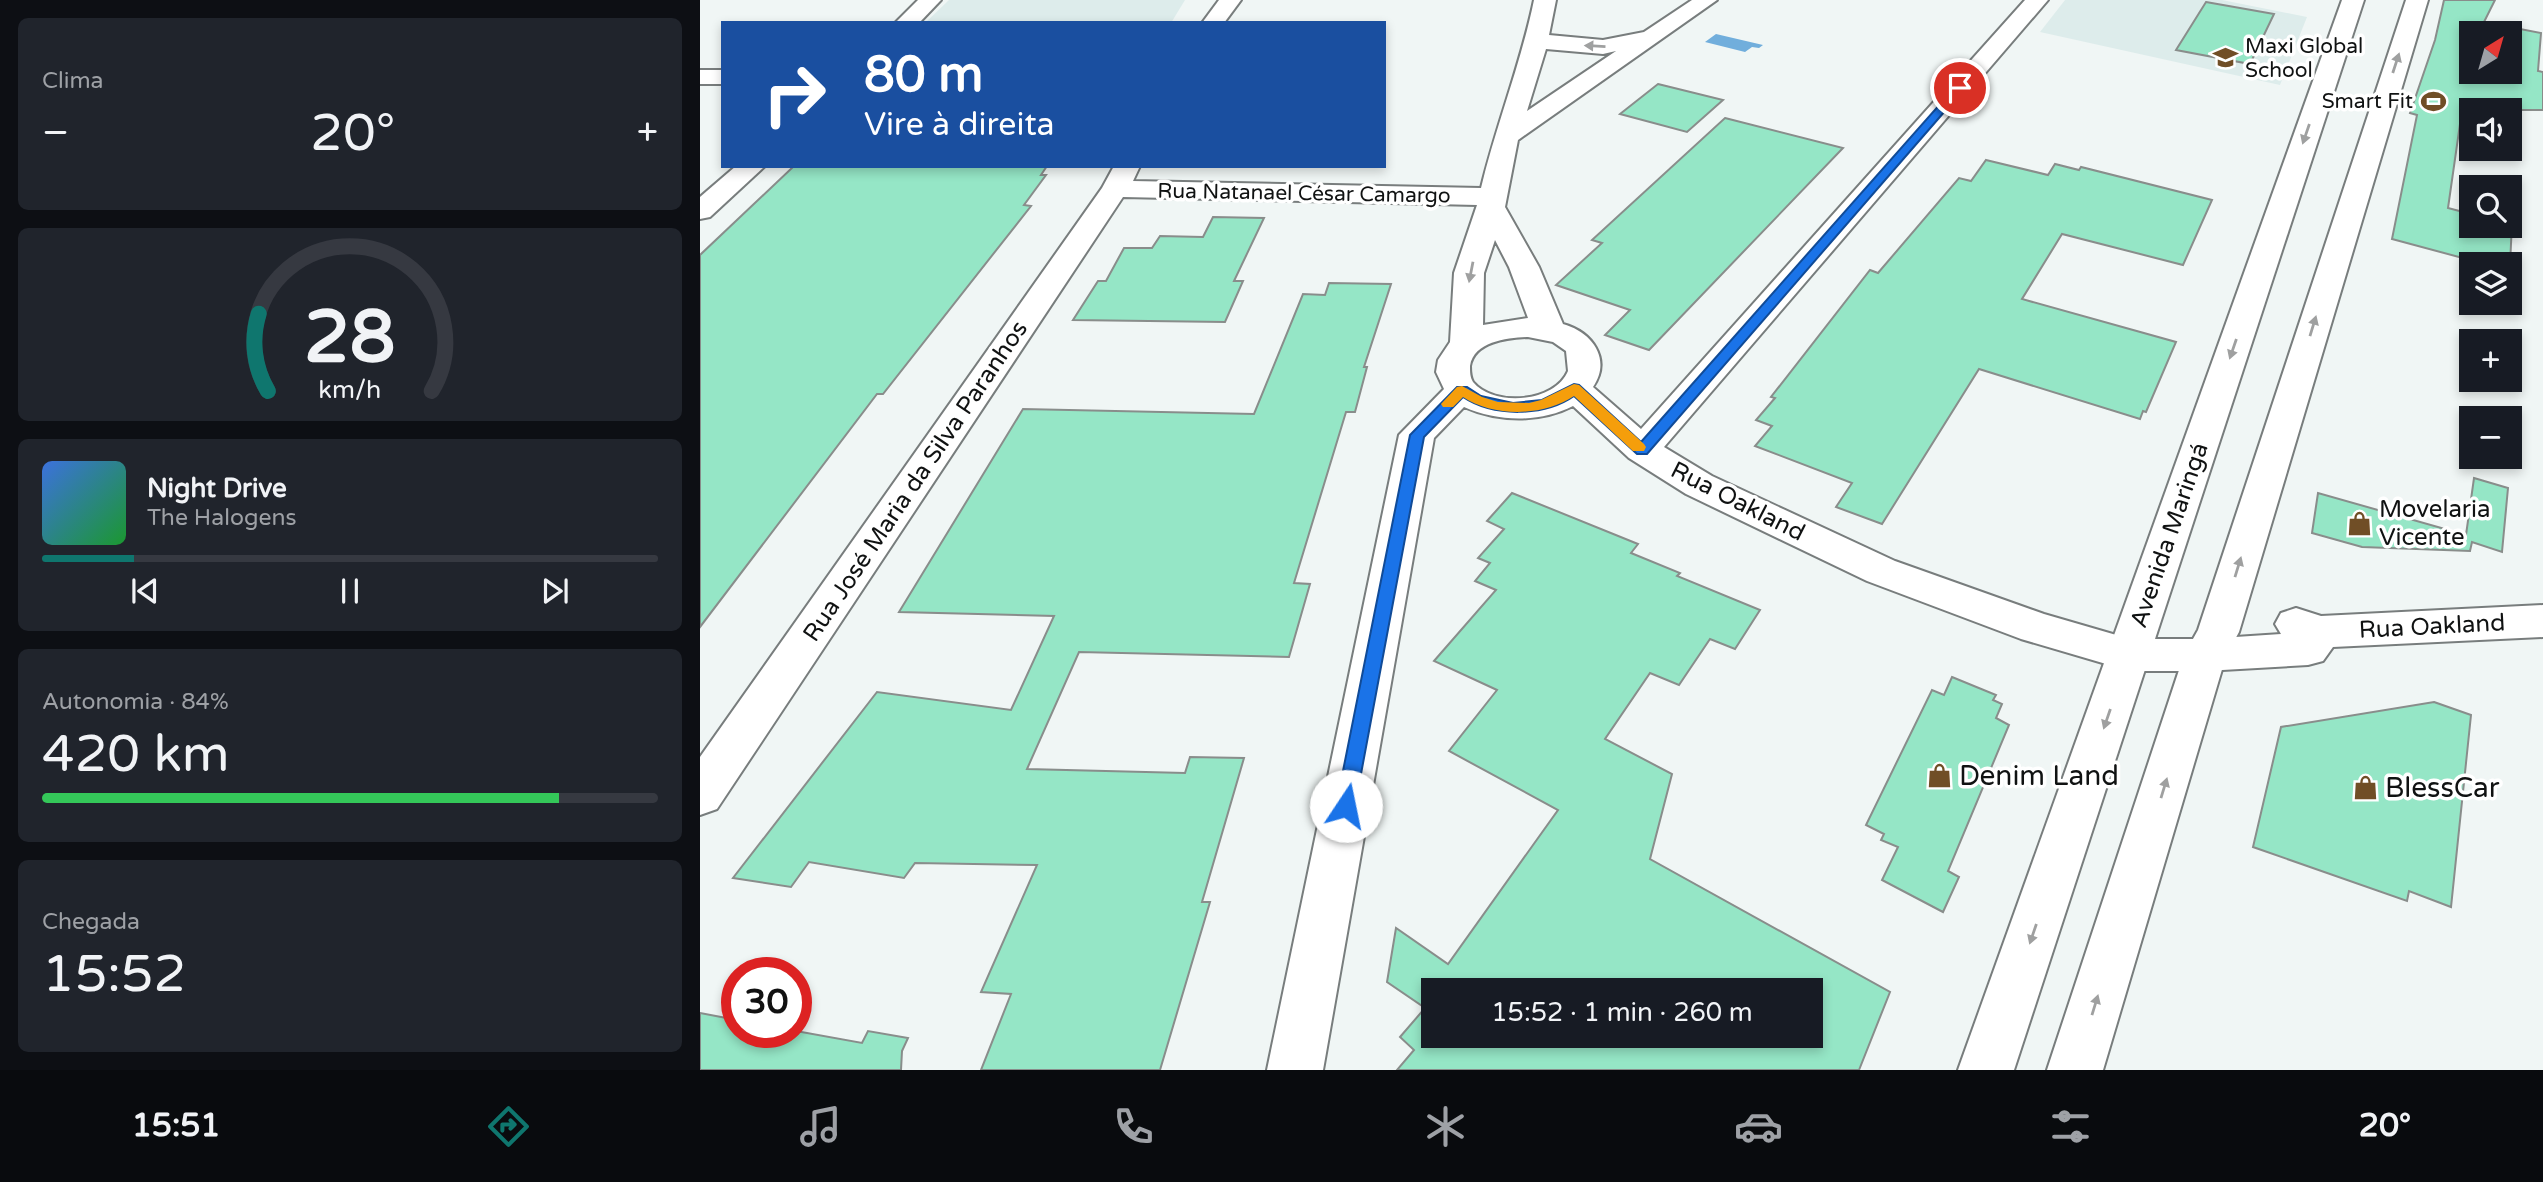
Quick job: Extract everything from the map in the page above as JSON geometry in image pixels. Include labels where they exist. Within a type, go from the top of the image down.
[{"type":"street","points":[[908,21],[930,0]]},
{"type":"street","points":[[1214,21],[1230,0]]},
{"type":"street","points":[[1466,345],[1469,274],[1492,202],[1506,137],[1537,41],[1545,0]]},
{"type":"street","points":[[1506,137],[1706,0]]},
{"type":"street","points":[[1642,450],[2037,0]]},
{"type":"street","name":"Avenida Maringá","points":[[1986,1070],[2353,0]]},
{"type":"street","points":[[2075,1070],[2417,0]]},
{"type":"street","points":[[1537,41],[1604,47],[1653,38]]},
{"type":"street","points":[[700,77],[721,77]]},
{"type":"street","points":[[700,211],[750,168]]},
{"type":"street","name":"Rua Natanael César Camargo","points":[[1121,177],[1492,202]]},
{"type":"street","name":"Rua José Maria da Silva Paranhos","points":[[700,795],[1121,177]]},
{"type":"street","points":[[1492,202],[1524,267],[1549,330]]},
{"type":"street","points":[[1528,327],[1549,330],[1566,336],[1578,345],[1585,356],[1586,368],[1580,383],[1566,395],[1545,404],[1513,408],[1477,400],[1462,390],[1454,377],[1453,366],[1457,355],[1466,345],[1483,335],[1504,329],[1528,327]]},
{"type":"street","name":"Rua Oakland","points":[[1574,388],[1642,450],[1699,485],[1881,571],[2036,628],[2133,643],[2308,649],[2321,632],[2543,621]]},
{"type":"street","points":[[1295,1070],[1417,435],[1462,390]]},
{"type":"shaded area","points":[[949,0],[1185,0],[1172,21],[927,21]]},
{"type":"shaded area","name":"Maxi Global School","points":[[2065,0],[2222,0],[2307,17],[2280,85],[2040,32]]},
{"type":"water","points":[[1716,34],[1763,45],[1759,48],[1752,47],[1745,52],[1705,42]]},
{"type":"building","points":[[2444,0],[2495,0],[2484,21],[2459,21],[2459,84],[2522,84],[2522,29],[2541,33],[2538,71],[2543,72],[2543,110],[2522,110],[2522,98],[2459,98],[2459,131],[2448,208],[2459,211],[2459,238],[2511,238],[2511,252],[2459,252],[2459,257],[2392,239],[2417,115],[2410,113],[2435,40]]},
{"type":"building","points":[[2206,2],[2274,14],[2250,64],[2176,50]]},
{"type":"building","points":[[1658,84],[1723,100],[1687,132],[1620,114]]},
{"type":"building","points":[[1725,118],[1843,148],[1649,350],[1605,335],[1630,310],[1556,285],[1602,243],[1592,240]]},
{"type":"building","points":[[1986,160],[2048,175],[2055,164],[2079,170],[2081,167],[2212,200],[2183,265],[2062,234],[2022,299],[2176,342],[2146,412],[2143,411],[2140,419],[1979,369],[1882,524],[1836,507],[1852,483],[1755,446],[1772,426],[1756,420],[1870,270],[1878,273],[1959,178],[1971,181]]},
{"type":"building","points":[[792,168],[1046,168],[1041,175],[1046,175],[1024,205],[1031,206],[883,394],[877,394],[700,627],[700,255]]},
{"type":"building","points":[[1213,217],[1264,218],[1234,281],[1243,281],[1225,322],[1073,320],[1098,281],[1106,281],[1124,248],[1152,248],[1160,236],[1203,237]]},
{"type":"building","points":[[1329,283],[1391,284],[1364,367],[1367,367],[1355,412],[1346,412],[1294,583],[1310,584],[1289,657],[1079,652],[1027,769],[1185,773],[1190,757],[1244,758],[1202,902],[1210,902],[1160,1070],[981,1070],[1011,994],[981,992],[1037,865],[915,863],[904,878],[809,862],[791,887],[733,878],[877,692],[1011,710],[1054,616],[899,612],[1023,409],[1254,414],[1303,294],[1325,295]]},
{"type":"building","points":[[2474,478],[2508,488],[2502,552],[2472,542],[2470,551],[2362,547],[2312,533],[2318,493],[2466,535]]},
{"type":"building","points":[[1512,493],[1638,544],[1631,553],[1680,573],[1677,576],[1760,610],[1735,649],[1710,639],[1679,685],[1650,673],[1605,739],[1672,774],[1650,859],[1890,992],[1859,1070],[1397,1070],[1414,1050],[1400,1037],[1421,1013],[1421,1048],[1823,1048],[1823,978],[1421,978],[1421,1005],[1387,982],[1396,928],[1448,964],[1558,810],[1449,751],[1497,690],[1434,661],[1496,590],[1475,581],[1490,563],[1478,558],[1504,529],[1487,521]]},
{"type":"building","name":"Denim Land","points":[[1952,677],[1996,695],[1993,700],[2002,704],[1996,718],[2009,725],[1948,871],[1959,877],[1943,912],[1882,880],[1898,847],[1881,840],[1884,834],[1866,825],[1932,690],[1944,695]]},
{"type":"building","name":"BlessCar","points":[[2434,702],[2471,715],[2451,907],[2409,891],[2407,901],[2253,847],[2281,727]]},
{"type":"building","points":[[700,1013],[721,1017],[721,1048],[812,1048],[812,1034],[862,1043],[868,1031],[908,1038],[902,1051],[901,1070],[700,1070]]},
{"type":"slow traffic","points":[[1448,404],[1462,390],[1477,400],[1497,406],[1529,407],[1545,404],[1566,395],[1574,388],[1638,447]]},
{"type":"place","name":"Maxi Global School","points":[[2225,58]]},
{"type":"place","name":"Smart Fit","points":[[2433,101]]},
{"type":"place","name":"Movelaria Vicente","points":[[2359,523]]},
{"type":"place","name":"Denim Land","points":[[1939,775]]},
{"type":"place","name":"BlessCar","points":[[2365,787]]},
{"type":"route","points":[[1346,806],[1417,435],[1462,390],[1477,400],[1513,408],[1545,404],[1566,395],[1574,388],[1642,450],[1960,88]]}]
